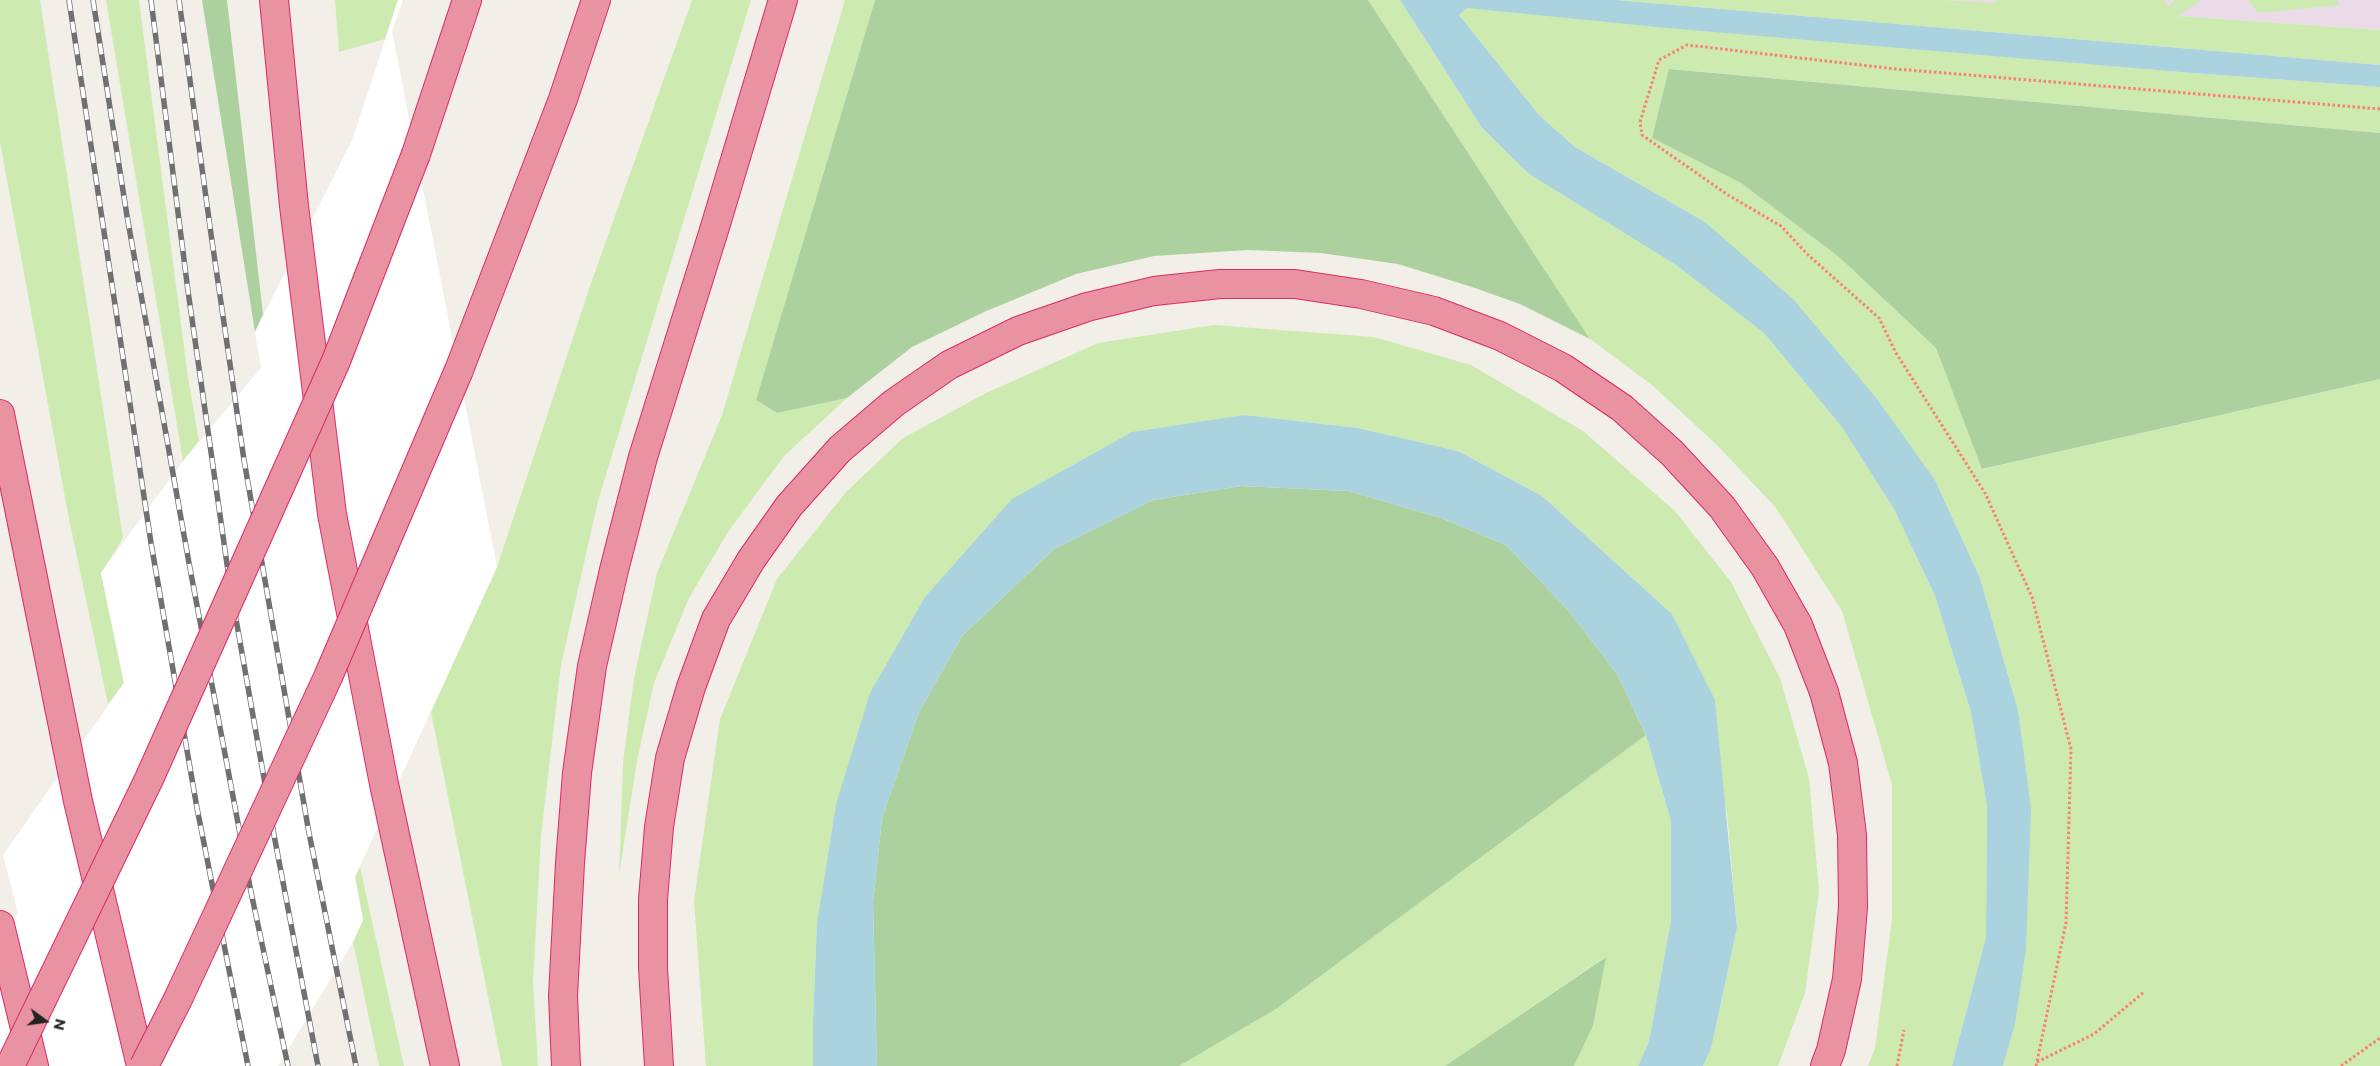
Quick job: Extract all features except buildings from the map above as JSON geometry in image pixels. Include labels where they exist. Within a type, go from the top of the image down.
[{"type":"highway","points":[[274,0],[294,206],[332,514],[384,784],[446,1066]]},
{"type":"highway","points":[[10,1066],[149,778],[336,361],[416,154],[467,0]]},
{"type":"highway","points":[[142,1066],[178,999],[328,677],[459,370],[563,99],[596,0]]},
{"type":"highway","points":[[566,1066],[563,996],[569,872],[577,773],[592,666],[643,457],[783,0]]},
{"type":"highway","points":[[659,1066],[653,968],[653,899],[659,827],[670,758],[691,687],[716,619],[751,560],[789,506],[840,449],[894,403],[949,365],[1018,331],[1087,307],[1154,291],[1220,284],[1286,284],[1361,294],[1434,311],[1500,336],[1563,368],[1622,408],[1672,453],[1722,506],[1765,566],[1798,625],[1824,692],[1843,763],[1850,817],[1853,907],[1846,979],[1831,1050],[1825,1066]]},
{"type":"highway","points":[[0,414],[78,801],[142,1066]]},
{"type":"highway","points":[[0,925],[34,1066]]},
{"type":"path","points":[[2036,1064],[2066,923],[2071,749],[2032,597],[1985,493],[1896,353],[1878,318],[1806,254],[1781,226],[1728,195],[1642,135],[1640,122],[1658,60],[1688,45],[1896,69],[2380,109]]},
{"type":"path","points":[[2036,1064],[2094,1034],[2144,992]]},
{"type":"path","points":[[1897,1066],[1904,1030]]},
{"type":"path","points":[[2341,1066],[2380,1038]]},
{"type":"shaded area","points":[[1946,0],[2380,0],[2380,30]]},
{"type":"green space","points":[[0,0],[40,0],[123,538],[101,573],[124,683],[108,704],[68,514],[0,142]]},
{"type":"green space","points":[[106,0],[139,0],[188,378],[199,441],[183,461]]},
{"type":"green space","points":[[202,0],[227,0],[263,314],[255,332]]},
{"type":"green space","points":[[335,0],[398,0],[385,39],[339,52]]},
{"type":"green space","points":[[692,0],[751,0],[598,501],[561,665],[541,836],[533,982],[538,1066],[502,1066],[431,712],[497,567],[590,286]]},
{"type":"green space","points":[[845,0],[875,0],[756,400],[777,413],[847,398],[784,456],[728,532],[689,598],[654,683],[637,761],[619,875],[623,763],[634,678],[657,573],[722,415]]},
{"type":"green space","points":[[875,0],[1368,0],[1590,339],[1520,304],[1398,264],[1321,253],[1248,250],[1154,256],[1076,274],[984,312],[912,347],[847,398],[777,413],[756,400]]},
{"type":"green space","points":[[1368,0],[1400,0],[1482,128],[1529,174],[1676,265],[1764,333],[1841,426],[1894,509],[1935,596],[1971,712],[1987,806],[1986,937],[1952,1066],[1868,1066],[1875,1048],[1892,919],[1892,785],[1842,611],[1776,508],[1717,445],[1652,385],[1590,339]]},
{"type":"green space","points":[[1615,0],[1946,0],[1995,3],[1996,0],[2164,0],[2169,7],[2174,0],[2201,0],[2178,16],[2380,30],[2380,65]]},
{"type":"green space","points":[[2248,0],[2337,0],[2340,5],[2258,13]]},
{"type":"green space","points":[[1467,7],[2180,72],[2380,87],[2380,133],[1670,69],[1652,138],[1741,183],[1839,257],[1936,348],[1983,469],[2380,379],[2380,1066],[2003,1066],[2015,1024],[2018,710],[1980,578],[1935,480],[1705,222],[1575,147],[1539,115],[1459,15]]},
{"type":"green space","points":[[1669,69],[2380,133],[2380,379],[1982,469],[1936,348],[1839,257],[1741,183],[1652,138]]},
{"type":"green space","points":[[1214,325],[1374,337],[1471,365],[1583,431],[1675,511],[1731,582],[1780,678],[1809,778],[1819,891],[1805,993],[1778,1066],[1703,1066],[1711,1049],[1737,928],[1727,813],[1672,614],[1542,496],[1458,451],[1358,428],[1245,415],[1012,499],[836,804],[817,923],[813,1066],[706,1066],[694,901],[720,719],[777,579],[846,492],[903,438],[986,393],[1098,343]]},
{"type":"green space","points":[[1241,486],[1349,491],[1441,518],[1506,545],[1568,610],[1617,674],[1646,735],[1276,1009],[1179,1066],[877,1066],[873,903],[882,818],[919,712],[962,636],[1054,549],[1153,500]]},
{"type":"green space","points":[[1646,735],[1671,821],[1671,920],[1649,1042],[1638,1066],[1574,1066],[1593,1026],[1605,957],[1445,1066],[1179,1066],[1276,1009]]},
{"type":"green space","points":[[360,867],[404,1066],[379,1066],[353,942],[363,920],[355,877]]},
{"type":"green space","points":[[1606,957],[1593,1026],[1574,1066],[1445,1066]]},
{"type":"water","points":[[1400,0],[1615,0],[2380,65],[2380,87],[2180,72],[1667,28],[1467,8],[1459,15],[1539,115],[1575,147],[1705,222],[1794,300],[1877,399],[1935,480],[1980,578],[2018,710],[2031,809],[2026,949],[2015,1024],[2003,1066],[1952,1066],[1986,937],[1987,806],[1971,712],[1935,596],[1894,509],[1841,426],[1764,333],[1676,265],[1529,174],[1482,128]]},
{"type":"water","points":[[1245,415],[1358,428],[1458,451],[1542,496],[1672,614],[1715,700],[1737,928],[1711,1049],[1703,1066],[1638,1066],[1649,1042],[1671,920],[1671,821],[1646,735],[1617,674],[1568,610],[1506,545],[1441,518],[1349,491],[1241,486],[1153,500],[1054,549],[962,636],[919,712],[882,818],[873,903],[877,1066],[813,1066],[817,923],[836,804],[870,693],[925,597],[1012,499],[1132,432]]},
{"type":"pier","points":[[398,0],[403,0],[392,31],[497,567],[355,877],[363,920],[353,942],[278,1066],[0,1066],[0,947],[18,913],[3,855],[124,683],[101,573],[183,461],[261,368],[255,332],[353,138]]},
{"type":"railway","points":[[69,0],[151,543],[197,808],[248,1066]]},
{"type":"railway","points":[[93,0],[127,216],[189,563],[251,892],[288,1066]]},
{"type":"railway","points":[[151,0],[188,291],[230,585],[274,835],[318,1066]]},
{"type":"railway","points":[[179,0],[244,460],[309,833],[356,1066]]}]
